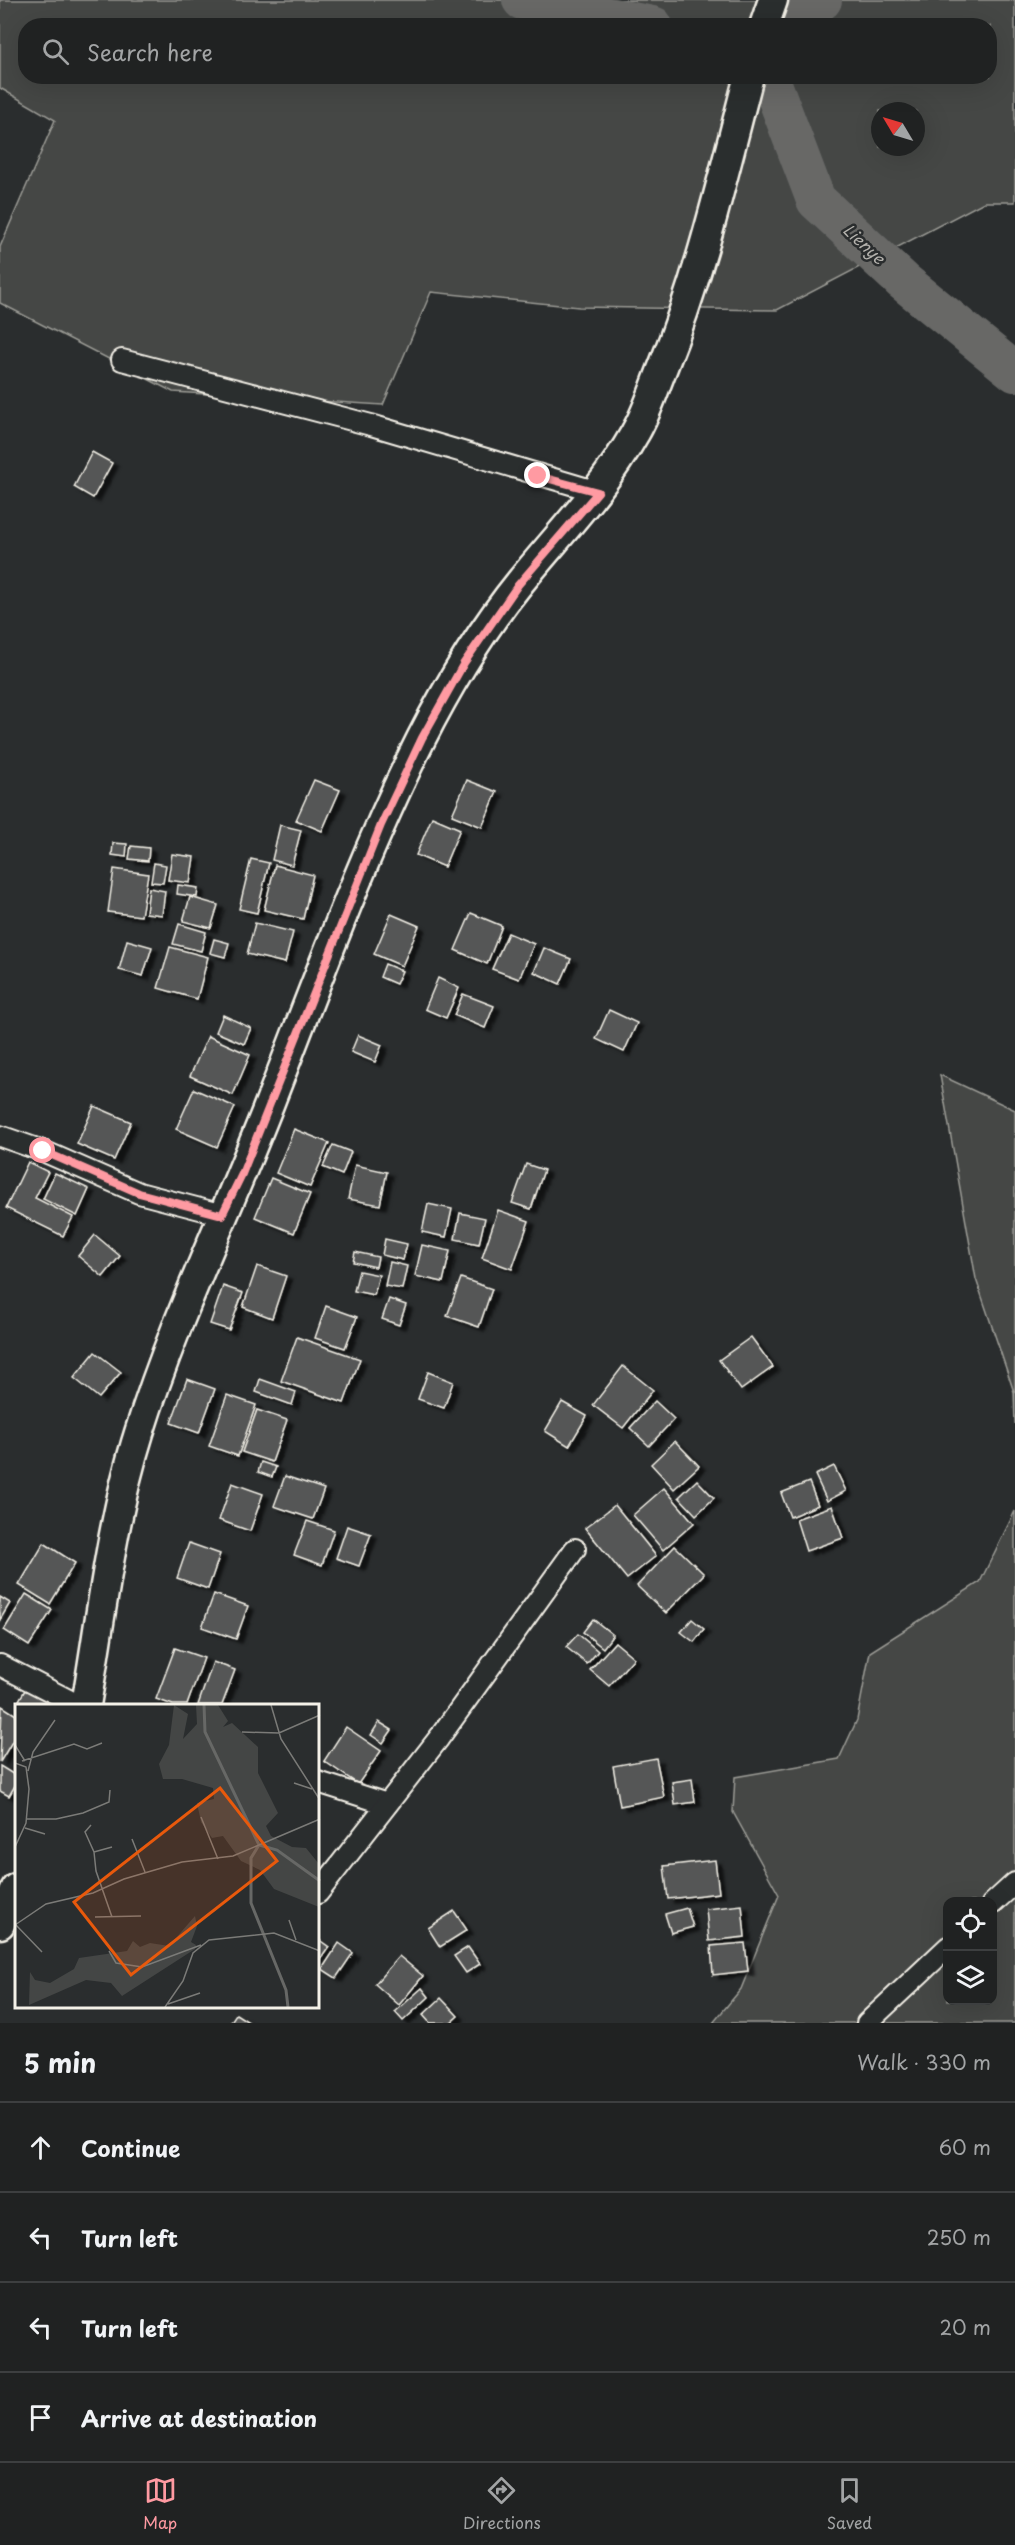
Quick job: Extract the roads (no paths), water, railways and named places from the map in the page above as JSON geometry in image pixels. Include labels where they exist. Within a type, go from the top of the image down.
[{"type":"street","points":[[767,18],[773,0]]},
{"type":"street","points":[[86,1704],[116,1535],[138,1437],[171,1341],[222,1215],[242,1174],[381,825],[422,738],[464,663],[518,585],[598,492],[638,429],[673,341],[704,253],[747,84]]},
{"type":"street","points":[[123,360],[370,425],[598,492]]},
{"type":"street","points":[[0,1136],[43,1151],[139,1193],[222,1215]]},
{"type":"street","points":[[320,1890],[439,1738],[575,1549]]},
{"type":"street","points":[[0,1665],[76,1704]]},
{"type":"street","points":[[320,1783],[387,1804]]},
{"type":"street","points":[[997,1900],[1015,1883]]},
{"type":"street","points":[[0,1924],[15,1890]]},
{"type":"street","points":[[867,2023],[944,1951]]},
{"type":"waterway","points":[[522,0],[613,18]]},
{"type":"waterway","points":[[797,18],[822,0]]},
{"type":"waterway","name":"Lienye","points":[[772,84],[816,200],[903,281],[1015,372]]}]
